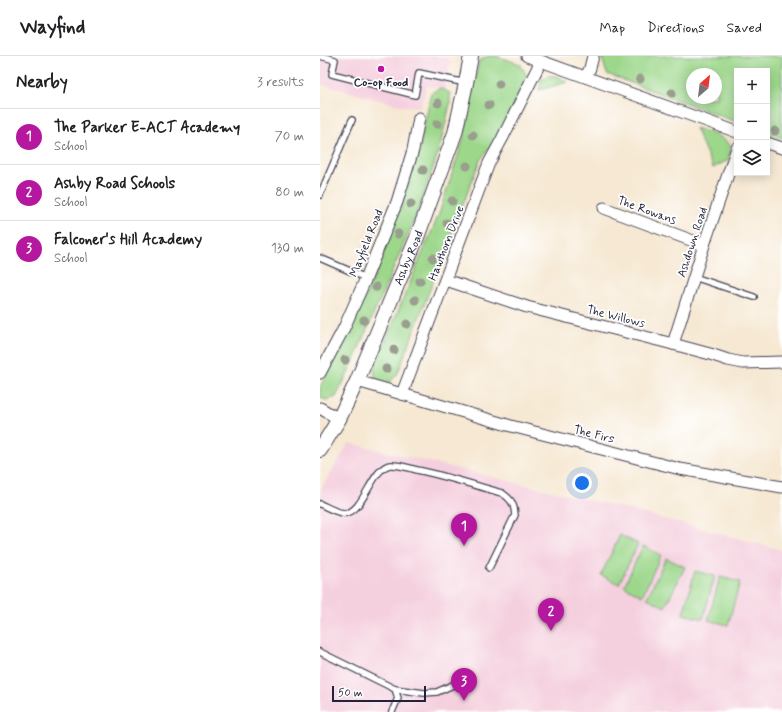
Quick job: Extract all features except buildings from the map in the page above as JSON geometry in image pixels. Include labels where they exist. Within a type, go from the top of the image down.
[{"type":"street","name":"Ashby Road","points":[[320,450],[339,419],[357,381],[416,240],[455,133],[471,56]]},
{"type":"street","points":[[527,56],[734,131]]},
{"type":"street","points":[[586,77],[593,56]]},
{"type":"street","name":"Hawthorn Drive","points":[[402,394],[489,163],[541,61]]},
{"type":"street","name":"Mayfield Road","points":[[320,373],[344,328],[397,202],[413,150],[419,118]]},
{"type":"street","points":[[770,144],[782,148]]},
{"type":"street","name":"Ashdown Road","points":[[673,344],[704,245],[734,157]]},
{"type":"street","name":"The Rowans","points":[[604,208],[704,245]]},
{"type":"street","name":"The Willows","points":[[446,280],[527,307],[673,344],[728,360],[743,363],[782,362]]},
{"type":"street","points":[[357,381],[402,394]]},
{"type":"street","name":"The Firs","points":[[402,394],[512,426],[680,469],[782,487]]},
{"type":"street","points":[[320,408],[339,419]]},
{"type":"lane","points":[[320,56],[335,60],[332,74],[415,95],[419,73],[466,83]]},
{"type":"lane","points":[[320,195],[352,120]]},
{"type":"lane","points":[[320,258],[366,278]]},
{"type":"lane","points":[[694,277],[754,297]]},
{"type":"lane","points":[[320,504],[343,513],[350,512],[357,507],[378,473],[390,465],[442,475],[502,493],[509,498],[515,506],[515,515],[490,568]]},
{"type":"lane","points":[[320,652],[395,689],[424,693],[437,692],[455,684]]},
{"type":"lane","points":[[392,712],[398,698],[395,689]]},
{"type":"shaded area","points":[[320,56],[439,56],[451,61],[445,88],[426,86],[421,107],[402,106],[320,84]]},
{"type":"shaded area","points":[[349,443],[627,509],[782,550],[782,712],[320,712],[320,490]]},
{"type":"green space","points":[[488,56],[496,56],[520,64],[527,76],[501,133],[480,160],[397,375],[390,382],[382,382],[375,376],[374,368],[439,214],[463,140],[479,61]]},
{"type":"green space","points":[[602,56],[782,56],[782,138],[770,134],[770,68],[734,68],[734,121],[688,104],[722,104],[722,68],[686,68],[686,103],[607,74]]},
{"type":"green space","points":[[548,76],[557,76],[568,82],[539,90],[542,79]]},
{"type":"green space","points":[[440,88],[450,93],[450,104],[439,150],[419,209],[350,369],[336,397],[327,400],[320,398],[320,387],[358,314],[380,263],[405,195],[420,147],[431,93]]},
{"type":"green space","points":[[695,128],[716,135],[725,140],[732,148],[728,160],[713,168]]},
{"type":"green space","points":[[620,535],[638,544],[619,584],[601,575]]},
{"type":"green space","points":[[643,546],[661,555],[642,596],[624,586]]},
{"type":"green space","points":[[666,558],[685,567],[665,607],[647,598]]},
{"type":"green space","points":[[695,571],[715,576],[703,619],[683,614]]},
{"type":"green space","points":[[720,577],[740,582],[728,625],[708,620]]},
{"type":"place","name":"Co-op Food","points":[[381,69]]},
{"type":"place","name":"The Parker E-ACT Academy","points":[[464,546]]},
{"type":"place","name":"Ashby Road Schools","points":[[551,631]]},
{"type":"place","name":"Falconer's Hill Academy","points":[[464,701]]}]
